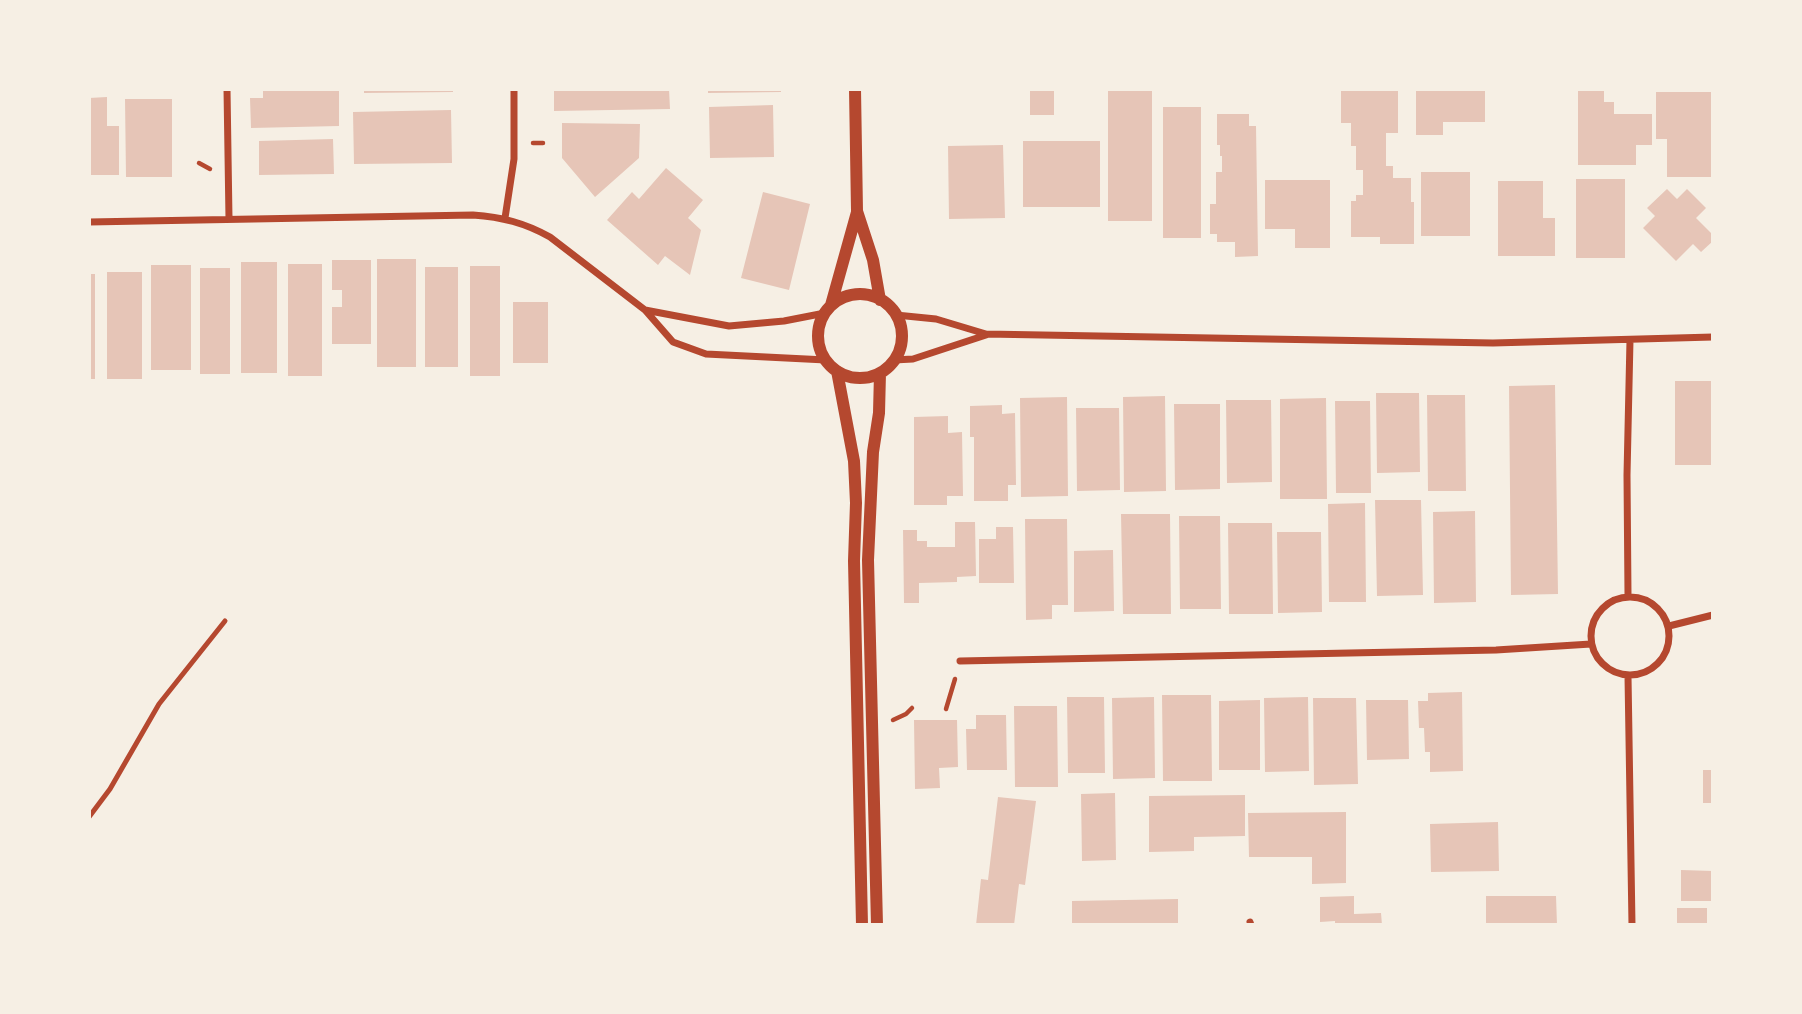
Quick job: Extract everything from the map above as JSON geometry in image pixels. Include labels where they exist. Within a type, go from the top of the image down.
[{"type":"street","points":[[227,89],[229,219]]},
{"type":"street","points":[[505,218],[514,159],[514,89]]},
{"type":"street","points":[[855,89],[857,211],[873,260],[880,300]]},
{"type":"street","points":[[645,310],[729,326],[784,321],[828,309],[842,298],[868,295],[880,300],[896,315],[902,338],[894,360],[880,373],[858,378],[837,371],[825,360],[818,337],[828,309],[857,211]]},
{"type":"street","points":[[89,222],[473,215],[505,218],[550,237],[645,310],[673,342],[688,349],[706,354],[825,360]]},
{"type":"street","points":[[896,315],[936,319],[986,334],[1493,343],[1713,337]]},
{"type":"street","points":[[894,360],[913,359],[986,334]]},
{"type":"street","points":[[1628,595],[1630,340]]},
{"type":"street","points":[[837,371],[854,461],[856,503],[854,574],[862,925]]},
{"type":"street","points":[[877,925],[868,561],[880,373]]},
{"type":"street","points":[[1628,595],[1654,603],[1669,626],[1668,651],[1651,670],[1628,676],[1604,667],[1591,644],[1593,621],[1607,603],[1628,595]]},
{"type":"street","points":[[1669,626],[1713,615]]},
{"type":"street","points":[[960,661],[1496,650],[1591,644]]},
{"type":"street","points":[[1628,676],[1632,925]]},
{"type":"lane","points":[[89,817],[110,789],[159,704],[225,621]]},
{"type":"path","points":[[199,163],[214,171]]},
{"type":"path","points":[[946,709],[960,661]]},
{"type":"building","points":[[263,89],[339,89],[339,126],[251,128],[250,98],[263,98]]},
{"type":"building","points":[[364,89],[453,89],[453,92],[364,93]]},
{"type":"building","points":[[554,89],[669,89],[670,109],[554,111]]},
{"type":"building","points":[[708,89],[781,89],[781,92],[708,93]]},
{"type":"building","points":[[1030,89],[1054,89],[1054,115],[1030,115]]},
{"type":"building","points":[[1108,89],[1152,89],[1152,221],[1108,221]]},
{"type":"building","points":[[1416,89],[1485,89],[1485,122],[1443,122],[1443,135],[1416,135]]},
{"type":"building","points":[[1578,89],[1604,89],[1604,102],[1614,102],[1614,114],[1652,114],[1652,145],[1636,145],[1636,165],[1578,165]]},
{"type":"building","points":[[1341,91],[1398,91],[1398,133],[1386,133],[1386,166],[1393,166],[1393,178],[1411,178],[1414,244],[1380,244],[1380,237],[1351,237],[1351,201],[1356,201],[1356,195],[1363,195],[1363,170],[1356,170],[1356,146],[1351,146],[1351,123],[1341,123]]},
{"type":"building","points":[[1656,92],[1713,92],[1711,177],[1667,177],[1667,139],[1656,139]]},
{"type":"building","points":[[107,97],[107,126],[119,126],[119,175],[89,175],[89,98]]},
{"type":"building","points":[[125,99],[172,99],[172,177],[126,177]]},
{"type":"building","points":[[773,105],[774,157],[710,158],[709,107]]},
{"type":"building","points":[[1163,107],[1201,107],[1201,238],[1163,238]]},
{"type":"building","points":[[451,110],[452,163],[354,164],[353,112]]},
{"type":"building","points":[[1217,114],[1249,114],[1249,126],[1256,126],[1258,256],[1235,257],[1235,242],[1217,242],[1217,234],[1210,234],[1210,204],[1216,204],[1216,172],[1222,172],[1220,145],[1217,145]]},
{"type":"building","points":[[562,123],[640,124],[639,158],[595,197],[562,158]]},
{"type":"building","points":[[333,139],[334,174],[259,175],[259,141]]},
{"type":"building","points":[[1023,141],[1100,141],[1100,207],[1023,207]]},
{"type":"building","points":[[1003,145],[1005,218],[949,219],[948,146]]},
{"type":"building","points":[[666,168],[703,200],[688,218],[701,230],[690,275],[665,256],[658,265],[607,220],[632,192],[639,199]]},
{"type":"building","points":[[1421,172],[1470,172],[1470,236],[1421,236]]},
{"type":"building","points":[[1576,179],[1625,179],[1625,258],[1576,258]]},
{"type":"building","points":[[1265,180],[1330,180],[1330,248],[1295,248],[1295,229],[1265,229]]},
{"type":"building","points":[[1498,181],[1543,181],[1543,218],[1555,218],[1555,256],[1498,256]]},
{"type":"building","points":[[1667,189],[1677,199],[1687,189],[1706,208],[1696,218],[1713,235],[1713,241],[1701,252],[1693,244],[1676,261],[1643,228],[1655,216],[1647,208]]},
{"type":"building","points":[[763,192],[810,204],[789,290],[741,278]]},
{"type":"building","points":[[377,259],[416,259],[416,367],[377,367]]},
{"type":"building","points":[[332,260],[371,260],[371,344],[332,344],[332,307],[342,307],[342,290],[332,290]]},
{"type":"building","points":[[241,262],[277,262],[277,373],[241,373]]},
{"type":"building","points":[[288,264],[322,264],[322,376],[288,376]]},
{"type":"building","points":[[151,265],[191,265],[191,370],[151,370]]},
{"type":"building","points":[[470,266],[500,266],[500,376],[470,376]]},
{"type":"building","points":[[425,267],[458,267],[458,367],[425,367]]},
{"type":"building","points":[[200,268],[230,268],[230,374],[200,374]]},
{"type":"building","points":[[107,272],[142,272],[142,379],[107,379]]},
{"type":"building","points":[[89,274],[95,274],[95,379],[89,379]]},
{"type":"building","points":[[513,302],[548,302],[548,363],[513,363]]},
{"type":"building","points":[[1675,381],[1713,381],[1713,465],[1675,465]]},
{"type":"building","points":[[1555,385],[1558,594],[1511,595],[1509,386]]},
{"type":"building","points":[[1376,393],[1419,393],[1420,472],[1377,473]]},
{"type":"building","points":[[1427,395],[1465,395],[1466,491],[1428,491]]},
{"type":"building","points":[[1165,396],[1166,491],[1124,492],[1123,397]]},
{"type":"building","points":[[1067,397],[1068,496],[1021,497],[1020,398]]},
{"type":"building","points":[[1326,398],[1327,499],[1280,499],[1280,399]]},
{"type":"building","points":[[1226,400],[1271,400],[1272,482],[1227,483]]},
{"type":"building","points":[[1335,401],[1370,401],[1371,493],[1336,493]]},
{"type":"building","points":[[1174,404],[1220,404],[1220,489],[1175,490]]},
{"type":"building","points":[[1002,405],[1002,414],[1015,413],[1016,485],[1008,485],[1008,501],[974,501],[974,437],[970,437],[970,406]]},
{"type":"building","points":[[1076,408],[1119,408],[1120,490],[1077,491]]},
{"type":"building","points":[[948,416],[948,433],[962,432],[963,496],[947,496],[947,505],[914,505],[914,417]]},
{"type":"building","points":[[1375,500],[1421,500],[1423,595],[1377,596]]},
{"type":"building","points":[[1365,503],[1366,602],[1329,602],[1328,504]]},
{"type":"building","points":[[1475,511],[1476,602],[1434,603],[1433,512]]},
{"type":"building","points":[[1121,514],[1170,514],[1171,614],[1123,614]]},
{"type":"building","points":[[1179,516],[1220,516],[1221,609],[1180,609]]},
{"type":"building","points":[[1025,519],[1067,519],[1068,605],[1052,605],[1052,619],[1026,620]]},
{"type":"building","points":[[955,522],[975,522],[976,576],[957,577],[957,582],[919,583],[919,603],[904,603],[903,530],[917,530],[917,541],[927,541],[927,547],[955,547]]},
{"type":"building","points":[[1228,523],[1272,523],[1273,614],[1229,614]]},
{"type":"building","points":[[996,527],[1013,527],[1014,583],[979,583],[979,539],[996,539]]},
{"type":"building","points":[[1277,532],[1321,532],[1322,612],[1278,613]]},
{"type":"building","points":[[1113,550],[1114,611],[1074,612],[1074,551]]},
{"type":"building","points":[[1462,692],[1463,771],[1430,772],[1430,752],[1425,752],[1424,728],[1419,728],[1418,701],[1428,701],[1428,693]]},
{"type":"building","points":[[1162,695],[1211,695],[1212,781],[1163,781]]},
{"type":"building","points":[[1067,697],[1104,697],[1105,773],[1068,773]]},
{"type":"building","points":[[1154,697],[1155,778],[1113,779],[1112,698]]},
{"type":"building","points":[[1308,697],[1309,771],[1265,772],[1264,698]]},
{"type":"building","points":[[1313,698],[1356,698],[1358,784],[1314,785]]},
{"type":"building","points":[[1260,700],[1260,770],[1219,770],[1219,701]]},
{"type":"building","points":[[1366,700],[1408,700],[1409,759],[1367,760]]},
{"type":"building","points":[[1014,706],[1057,706],[1058,787],[1015,787]]},
{"type":"building","points":[[976,715],[1006,715],[1007,770],[967,770],[966,729],[976,729]]},
{"type":"building","points":[[914,720],[957,720],[958,767],[939,768],[940,788],[915,789]]},
{"type":"building","points":[[1703,770],[1713,770],[1713,803],[1703,803]]},
{"type":"building","points":[[1115,793],[1116,860],[1082,861],[1081,794]]},
{"type":"building","points":[[1245,795],[1245,836],[1194,837],[1194,851],[1149,852],[1149,796]]},
{"type":"building","points":[[998,797],[1036,801],[1025,885],[1019,884],[1014,925],[976,925],[981,879],[988,880]]},
{"type":"building","points":[[1346,812],[1346,883],[1312,884],[1312,857],[1249,857],[1248,813]]},
{"type":"building","points":[[1498,822],[1499,871],[1431,872],[1430,824]]},
{"type":"building","points":[[1681,870],[1713,871],[1713,901],[1681,901]]},
{"type":"building","points":[[1354,896],[1354,914],[1381,913],[1382,925],[1335,925],[1335,921],[1320,922],[1320,897]]},
{"type":"building","points":[[1486,896],[1556,896],[1557,925],[1486,925]]},
{"type":"building","points":[[1178,899],[1178,924],[1072,925],[1072,901]]},
{"type":"building","points":[[1677,908],[1707,908],[1707,925],[1677,925]]}]
